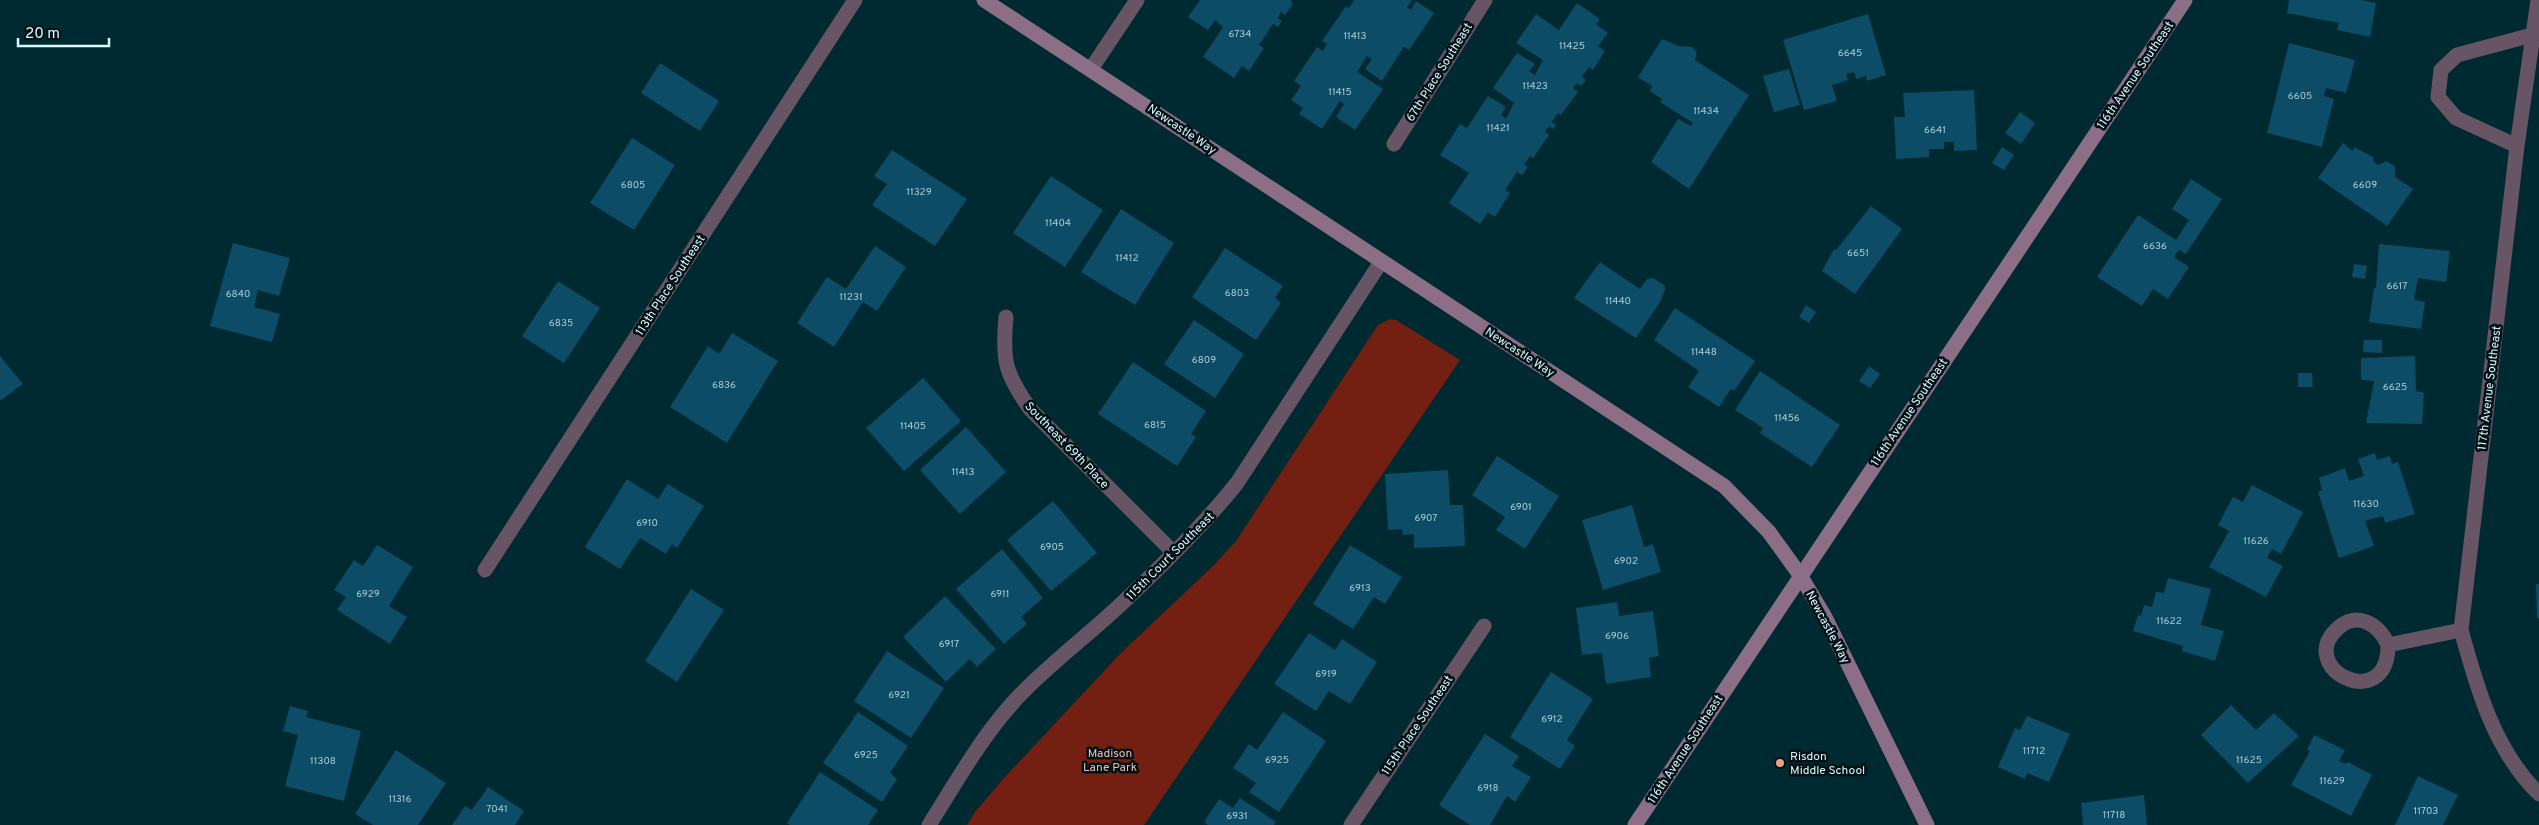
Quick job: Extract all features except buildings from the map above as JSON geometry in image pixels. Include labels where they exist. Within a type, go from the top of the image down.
[{"type":"main road","name":"Newcastle Way","points":[[984,0],[1724,486],[1769,532],[1800,575],[1824,617],[1927,825]]},
{"type":"main road","name":"116th Avenue Southeast","points":[[1635,825],[2185,0]]},
{"type":"street","name":"113th Place Southeast","points":[[485,570],[855,0]]},
{"type":"street","points":[[1091,69],[1138,0]]},
{"type":"street","name":"67th Place Southeast","points":[[1394,144],[1485,0]]},
{"type":"street","name":"117th Avenue Southeast","points":[[2461,630],[2517,146],[2538,0]]},
{"type":"street","points":[[2517,146],[2456,118],[2438,97],[2441,70],[2457,56],[2532,35]]},
{"type":"street","name":"115th Court Southeast","points":[[929,825],[986,735],[1003,714],[1026,689],[1120,606],[1213,513],[1237,483],[1381,262]]},
{"type":"street","name":"Southeast 69th Place","points":[[1006,317],[1003,344],[1005,365],[1013,384],[1030,409],[1174,553]]},
{"type":"street","points":[[2352,620],[2364,620],[2375,625],[2384,634],[2388,645],[2388,657],[2384,668],[2375,677],[2364,681],[2352,682],[2341,677],[2332,668],[2327,657],[2328,645],[2332,634],[2341,625],[2352,620]]},
{"type":"street","name":"115th Place Southeast","points":[[1351,825],[1484,626]]},
{"type":"street","points":[[2388,645],[2461,630],[2477,690],[2501,742],[2539,794]]},
{"type":"green space","name":"Madison Lane Park","points":[[1390,319],[1396,320],[1460,360],[1144,825],[967,825],[975,812],[1004,778],[1120,654],[1214,565],[1236,541],[1378,325]]},
{"type":"place","name":"Risdon Middle School","points":[[1780,763]]}]
